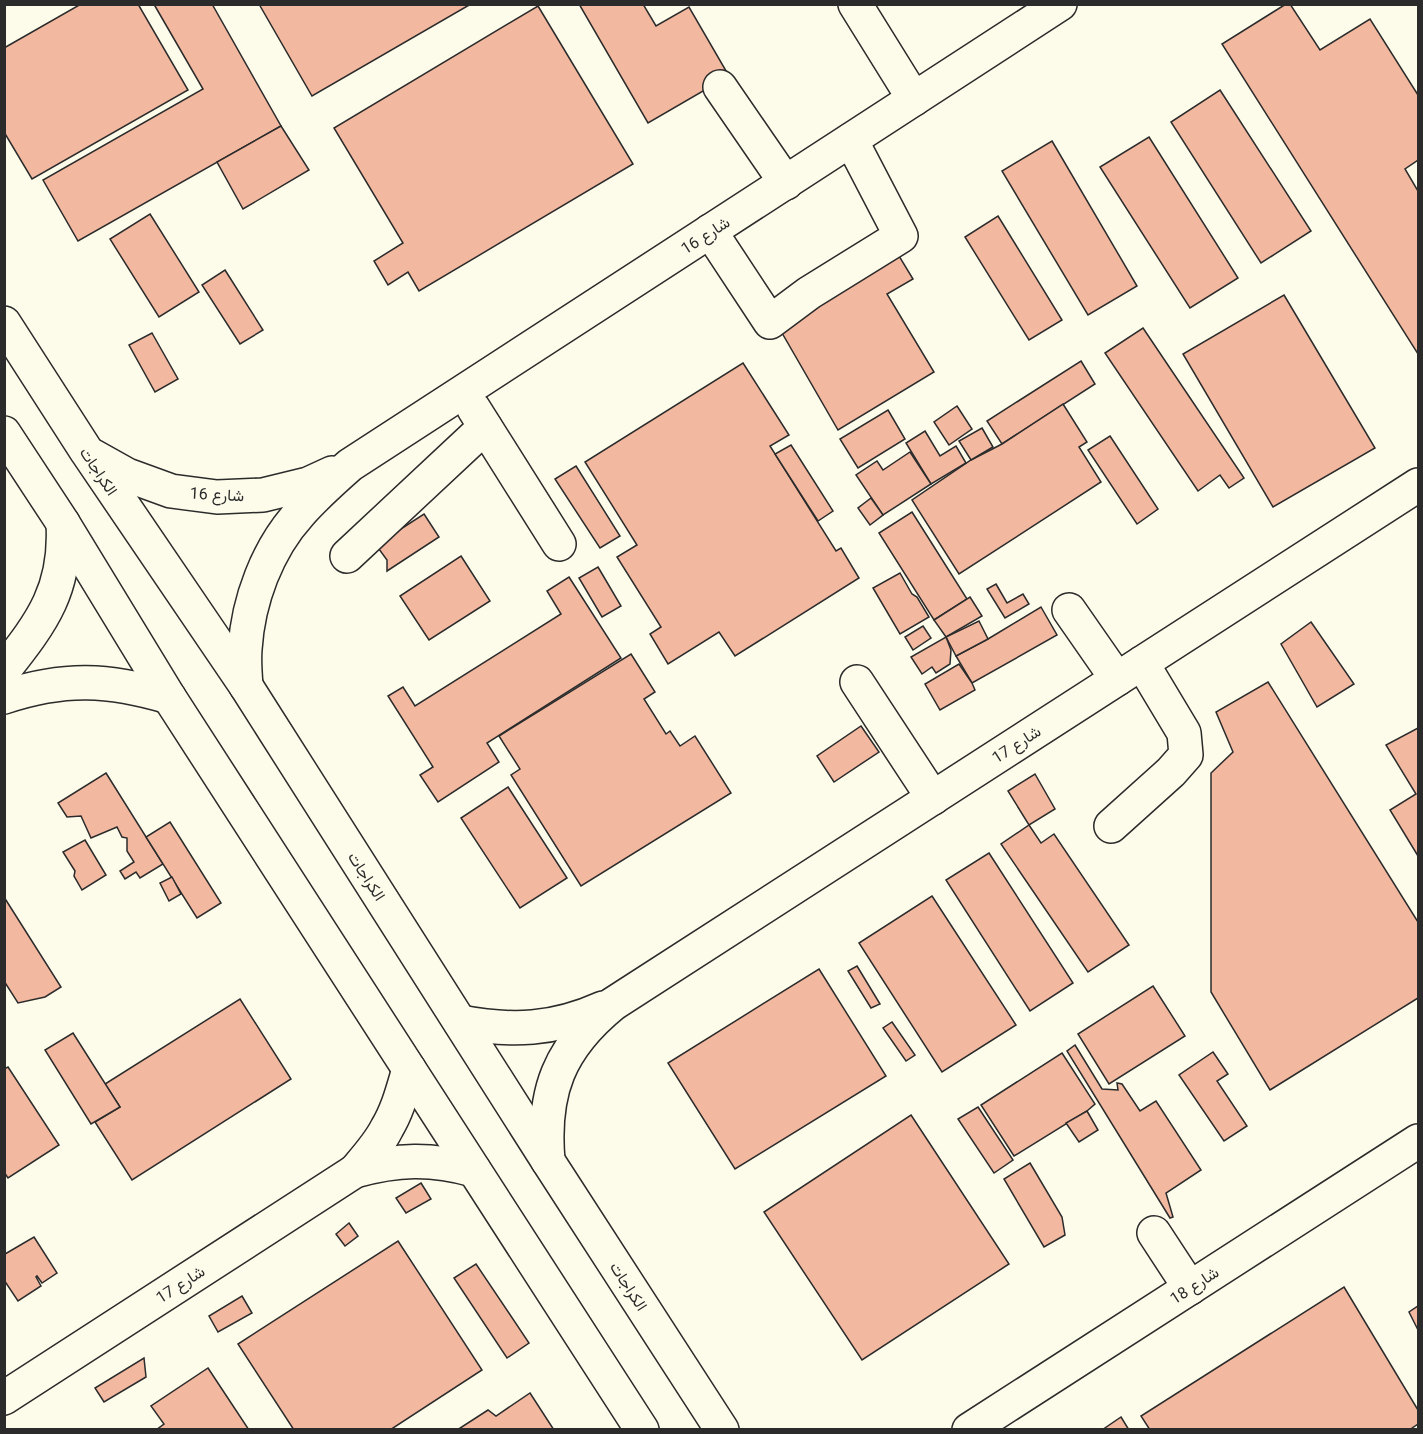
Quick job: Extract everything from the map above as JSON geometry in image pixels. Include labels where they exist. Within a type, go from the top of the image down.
[{"type":"street","points":[[855,4],[914,99]]},
{"type":"street","name":"شارع 16","points":[[87,452],[127,475],[171,491],[217,497],[263,495],[308,484],[350,465],[1060,4]]},
{"type":"street","points":[[720,87],[786,183]]},
{"type":"street","points":[[710,231],[770,322],[901,236],[851,140]]},
{"type":"street","name":"الكراجات","points":[[5,323],[87,452],[246,686],[722,1430]]},
{"type":"street","points":[[463,392],[559,544]]},
{"type":"street","points":[[347,556],[485,427]]},
{"type":"street","points":[[4,433],[63,523],[169,697],[642,1430]]},
{"type":"street","name":"شارع 16","points":[[246,686],[245,649],[250,612],[261,578],[277,544],[298,514],[350,465]]},
{"type":"street","name":"شارع 17","points":[[548,1161],[546,1135],[553,1084],[576,1039],[587,1026],[613,1004],[1419,485]]},
{"type":"street","points":[[4,670],[42,617],[51,600],[63,562],[63,523]]},
{"type":"street","points":[[1069,610],[1130,671],[1184,733],[1186,755],[1171,772],[1111,826]]},
{"type":"street","points":[[4,697],[53,684],[82,682],[112,683],[141,688],[169,697]]},
{"type":"street","points":[[857,682],[933,798]]},
{"type":"street","name":"شارع 17","points":[[460,1022],[512,1029],[538,1027],[564,1022],[613,1004]]},
{"type":"street","name":"شارع 17","points":[[355,1171],[373,1150],[387,1128],[400,1100],[409,1069]]},
{"type":"street","name":"شارع 18","points":[[969,1430],[1419,1141]]},
{"type":"street","name":"شارع 17","points":[[4,1398],[355,1171],[396,1161],[455,1165],[474,1170]]},
{"type":"street","points":[[1154,1233],[1190,1288]]},
{"type":"building","points":[[81,4],[138,4],[188,90],[32,179],[4,132],[4,48]]},
{"type":"building","points":[[157,4],[212,4],[281,126],[78,241],[43,180],[203,89],[155,6]]},
{"type":"building","points":[[259,4],[471,4],[312,96]]},
{"type":"building","points":[[579,4],[643,4],[656,26],[689,7],[729,76],[648,123]]},
{"type":"building","points":[[1286,4],[1290,4],[1320,50],[1370,19],[1418,95],[1418,160],[1405,169],[1418,191],[1418,354],[1222,44]]},
{"type":"building","points":[[538,6],[633,164],[419,291],[408,272],[388,285],[374,261],[403,243],[334,128]]},
{"type":"building","points":[[1220,90],[1311,231],[1261,263],[1171,122]]},
{"type":"building","points":[[281,126],[309,170],[243,209],[217,162]]},
{"type":"building","points":[[1149,137],[1238,278],[1190,308],[1100,167]]},
{"type":"building","points":[[1052,141],[1137,286],[1088,315],[1002,171]]},
{"type":"building","points":[[150,214],[199,292],[159,317],[110,239]]},
{"type":"building","points":[[998,216],[1062,320],[1029,340],[965,237]]},
{"type":"building","points":[[896,251],[913,279],[887,294],[934,372],[838,430],[778,326]]},
{"type":"building","points":[[225,270],[263,330],[240,344],[202,285]]},
{"type":"building","points":[[1284,295],[1375,448],[1273,507],[1183,354]]},
{"type":"building","points":[[1143,328],[1244,478],[1229,488],[1220,475],[1198,491],[1105,353]]},
{"type":"building","points":[[152,333],[178,379],[155,392],[129,345]]},
{"type":"building","points":[[1081,361],[1095,384],[1002,444],[987,421]]},
{"type":"building","points":[[743,363],[789,435],[770,446],[836,551],[841,548],[859,578],[735,656],[719,632],[668,664],[650,634],[661,627],[617,557],[637,545],[585,462]]},
{"type":"building","points":[[1063,404],[1087,442],[1079,447],[1101,482],[959,574],[912,500],[971,460],[1002,444]]},
{"type":"building","points":[[957,406],[972,429],[949,445],[934,422]]},
{"type":"building","points":[[888,410],[905,439],[858,468],[840,439]]},
{"type":"building","points":[[982,428],[993,447],[971,460],[959,441]]},
{"type":"building","points":[[925,431],[940,456],[956,446],[966,463],[931,484],[906,443]]},
{"type":"building","points":[[1110,436],[1158,509],[1137,524],[1088,450]]},
{"type":"building","points":[[791,445],[833,511],[818,521],[775,454]]},
{"type":"building","points":[[910,452],[931,484],[883,515],[856,475],[877,461],[883,470]]},
{"type":"building","points":[[576,466],[620,536],[600,548],[555,479]]},
{"type":"building","points":[[871,498],[883,515],[870,525],[858,508]]},
{"type":"building","points":[[912,512],[967,599],[934,620],[879,533]]},
{"type":"building","points":[[424,514],[439,537],[387,571],[387,560],[376,545]]},
{"type":"building","points":[[461,556],[490,601],[429,640],[400,596]]},
{"type":"building","points":[[598,567],[621,606],[602,617],[579,578]]},
{"type":"building","points":[[900,573],[929,617],[900,634],[873,588]]},
{"type":"building","points":[[569,577],[621,658],[487,743],[499,762],[438,802],[420,775],[433,767],[388,696],[403,687],[415,706],[561,614],[547,591]]},
{"type":"building","points":[[996,584],[1007,603],[1023,594],[1029,604],[1005,618],[987,589]]},
{"type":"building","points":[[970,597],[982,616],[946,637],[934,620]]},
{"type":"building","points":[[1041,607],[1057,635],[972,683],[956,656]]},
{"type":"building","points":[[979,621],[988,639],[956,656],[946,637]]},
{"type":"building","points":[[1311,622],[1354,684],[1317,707],[1281,644]]},
{"type":"building","points":[[923,626],[931,638],[913,650],[905,637]]},
{"type":"building","points":[[946,637],[951,650],[950,664],[936,673],[932,667],[922,674],[911,657]]},
{"type":"building","points":[[631,654],[655,692],[644,699],[666,734],[670,731],[680,746],[695,736],[731,793],[581,886],[511,775],[520,769],[499,736]]},
{"type":"building","points":[[959,664],[975,690],[940,710],[925,684]]},
{"type":"building","points":[[1268,682],[1418,922],[1418,998],[1270,1090],[1211,992],[1211,773],[1233,752],[1216,712]]},
{"type":"building","points":[[861,726],[879,752],[834,782],[817,756]]},
{"type":"building","points":[[1418,728],[1418,856],[1390,810],[1416,794],[1386,745]]},
{"type":"building","points":[[106,773],[163,864],[140,878],[136,872],[125,879],[120,871],[134,862],[127,851],[127,838],[122,837],[117,827],[91,838],[81,816],[67,817],[58,803]]},
{"type":"building","points":[[1035,774],[1055,809],[1029,825],[1008,791]]},
{"type":"building","points":[[508,787],[567,878],[520,908],[461,818]]},
{"type":"building","points":[[170,822],[221,903],[197,918],[146,837]]},
{"type":"building","points":[[1029,825],[1041,843],[1054,834],[1129,945],[1088,972],[1001,844]]},
{"type":"building","points":[[85,840],[106,875],[82,890],[74,876],[75,871],[63,852]]},
{"type":"building","points":[[989,853],[1073,983],[1030,1011],[946,880]]},
{"type":"building","points":[[172,877],[181,894],[169,901],[160,883]]},
{"type":"building","points":[[932,896],[1016,1025],[942,1072],[859,943]]},
{"type":"building","points":[[4,897],[61,987],[45,997],[18,1003],[4,981]]},
{"type":"building","points":[[857,966],[880,1004],[871,1008],[848,971]]},
{"type":"building","points":[[819,969],[886,1076],[735,1169],[668,1063]]},
{"type":"building","points":[[1153,986],[1185,1036],[1109,1084],[1078,1034]]},
{"type":"building","points":[[240,999],[291,1079],[132,1180],[95,1122],[120,1107],[105,1084]]},
{"type":"building","points":[[892,1022],[915,1055],[906,1061],[883,1028]]},
{"type":"building","points":[[73,1033],[120,1107],[91,1124],[45,1050]]},
{"type":"building","points":[[1075,1045],[1102,1089],[1118,1090],[1117,1083],[1122,1084],[1140,1111],[1156,1101],[1201,1170],[1166,1193],[1173,1217],[1170,1218],[1067,1051]]},
{"type":"building","points":[[1213,1052],[1228,1074],[1217,1081],[1247,1126],[1224,1141],[1179,1075]]},
{"type":"building","points":[[1062,1053],[1095,1104],[1014,1156],[981,1105]]},
{"type":"building","points":[[8,1067],[59,1145],[8,1178],[4,1172],[4,1069]]},
{"type":"building","points":[[978,1107],[1013,1160],[994,1173],[958,1119]]},
{"type":"building","points":[[1087,1111],[1098,1130],[1079,1142],[1066,1123]]},
{"type":"building","points":[[911,1115],[1009,1264],[862,1360],[764,1212]]},
{"type":"building","points":[[1030,1163],[1062,1217],[1065,1235],[1044,1247],[1004,1179]]},
{"type":"building","points":[[421,1183],[431,1199],[406,1213],[396,1198]]},
{"type":"building","points":[[349,1223],[358,1236],[345,1246],[336,1234]]},
{"type":"building","points":[[34,1237],[57,1273],[42,1283],[37,1276],[41,1286],[18,1301],[4,1280],[5,1254]]},
{"type":"building","points":[[398,1241],[482,1370],[390,1430],[294,1430],[238,1344]]},
{"type":"building","points":[[476,1264],[529,1343],[507,1358],[454,1278]]},
{"type":"building","points":[[1344,1287],[1418,1410],[1418,1424],[1409,1430],[1150,1430],[1141,1416]]},
{"type":"building","points":[[242,1296],[252,1313],[218,1332],[209,1316]]},
{"type":"building","points":[[1418,1306],[1418,1330],[1409,1312]]},
{"type":"building","points":[[144,1358],[146,1377],[104,1402],[95,1388]]},
{"type":"building","points":[[208,1368],[249,1430],[156,1430],[164,1424],[151,1406]]},
{"type":"building","points":[[530,1393],[554,1430],[457,1430],[488,1410],[496,1416]]},
{"type":"building","points":[[1121,1417],[1129,1430],[1102,1430]]}]
